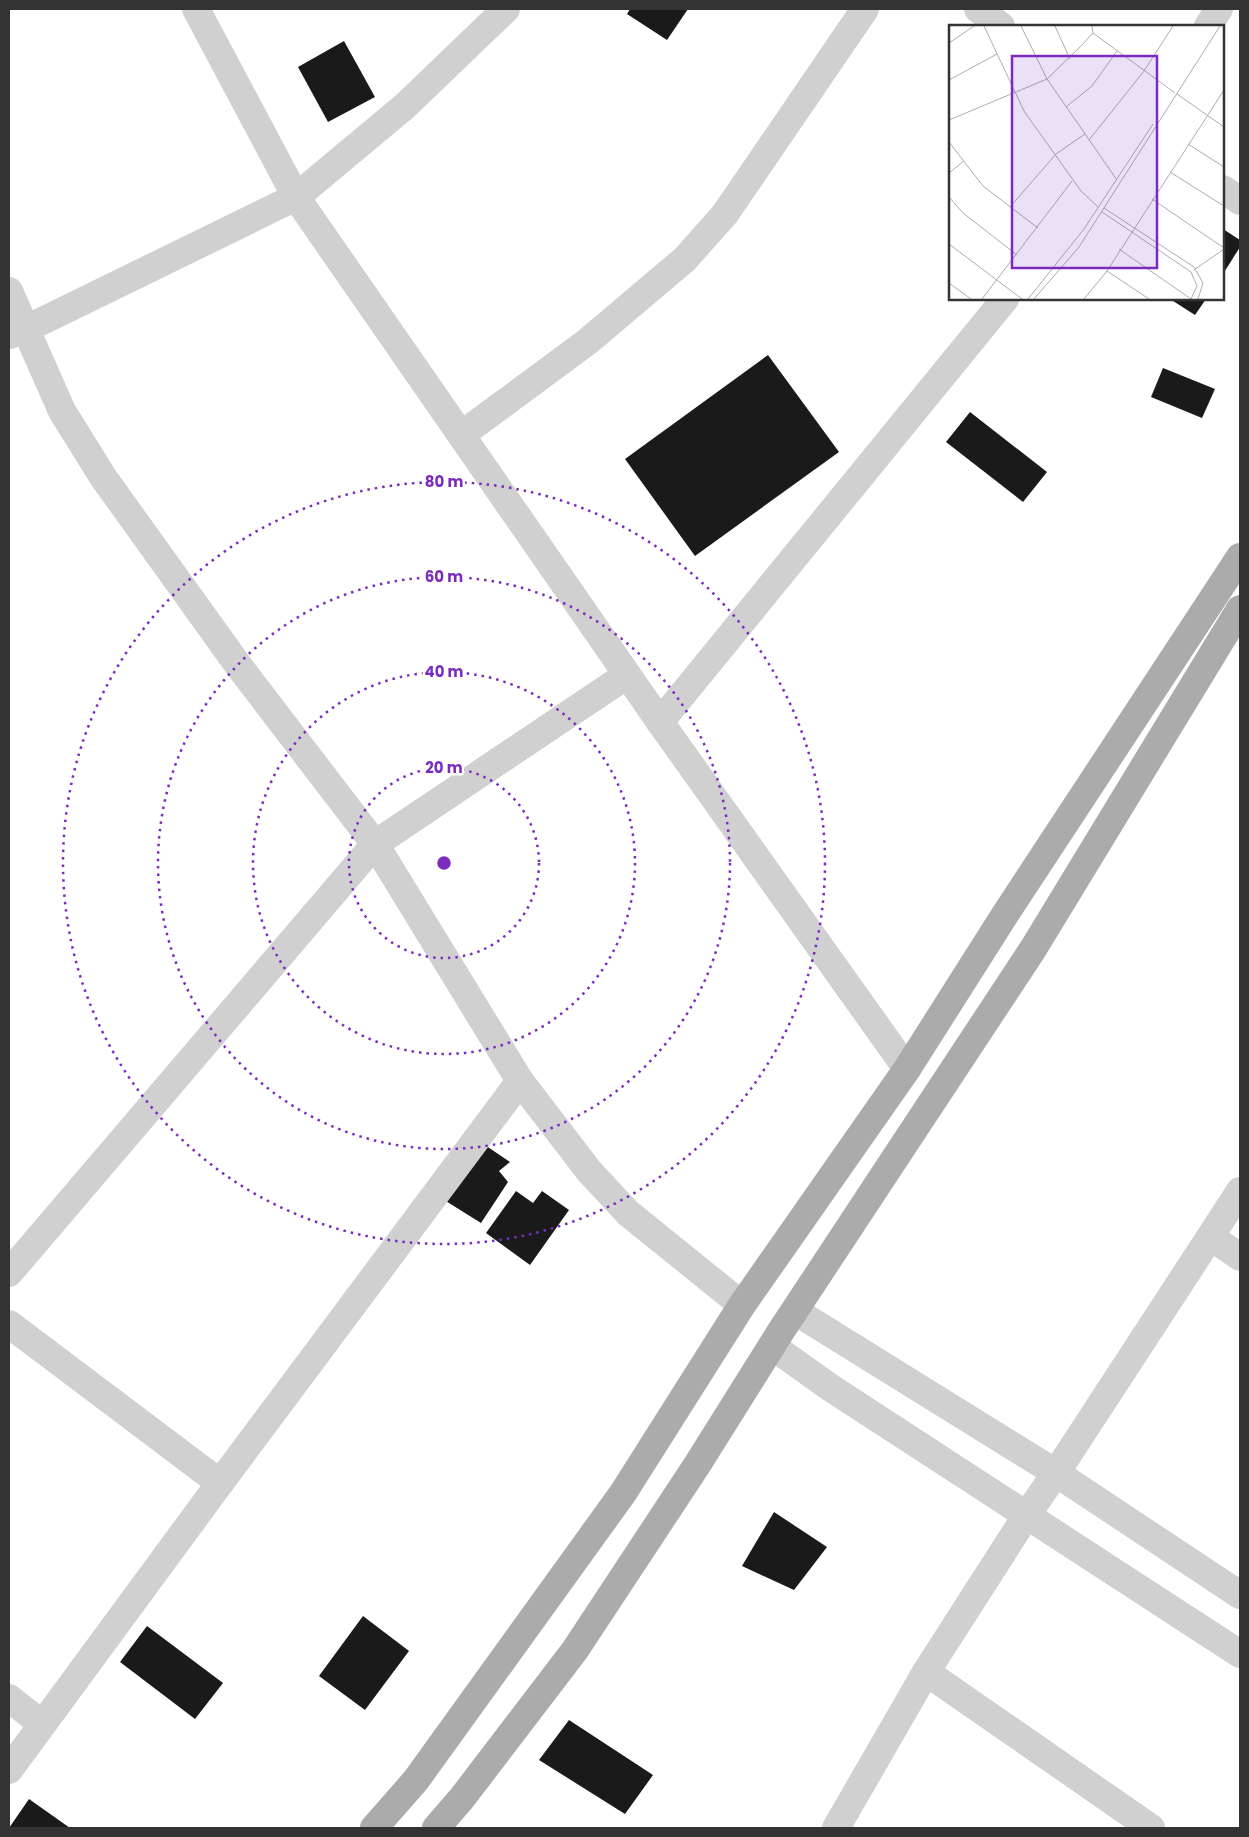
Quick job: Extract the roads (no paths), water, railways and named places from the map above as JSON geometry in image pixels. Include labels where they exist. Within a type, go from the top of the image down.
[{"type":"main road","points":[[374,1828],[416,1780],[623,1493],[742,1305],[907,1069],[1006,913],[1240,557]]},
{"type":"main road","points":[[436,1828],[462,1798],[574,1650],[697,1465],[772,1346],[1033,949],[1240,609]]},
{"type":"street","points":[[196,9],[296,197],[627,675],[907,1069]]},
{"type":"street","points":[[461,436],[587,342],[685,258],[725,214],[865,9]]},
{"type":"street","points":[[978,9],[1000,25]]},
{"type":"street","points":[[1209,25],[1219,9]]},
{"type":"street","points":[[18,332],[296,197],[405,106],[498,12]]},
{"type":"street","points":[[1224,190],[1240,201]]},
{"type":"street","points":[[9,291],[18,332],[62,411],[103,477],[238,665],[376,844],[520,1081],[589,1171],[628,1213],[742,1305]]},
{"type":"street","points":[[660,722],[1004,300]]},
{"type":"street","points":[[9,1274],[376,844],[627,675]]},
{"type":"street","points":[[9,1770],[520,1081]]},
{"type":"street","points":[[836,1828],[926,1672],[1026,1516],[1240,1192]]},
{"type":"street","points":[[1211,1237],[1240,1257]]},
{"type":"street","points":[[795,1312],[1056,1473],[1240,1595]]},
{"type":"street","points":[[9,1324],[220,1483]]},
{"type":"street","points":[[772,1346],[831,1388],[1240,1654]]},
{"type":"street","points":[[926,1672],[1151,1828]]},
{"type":"street","points":[[9,1698],[42,1724]]}]
